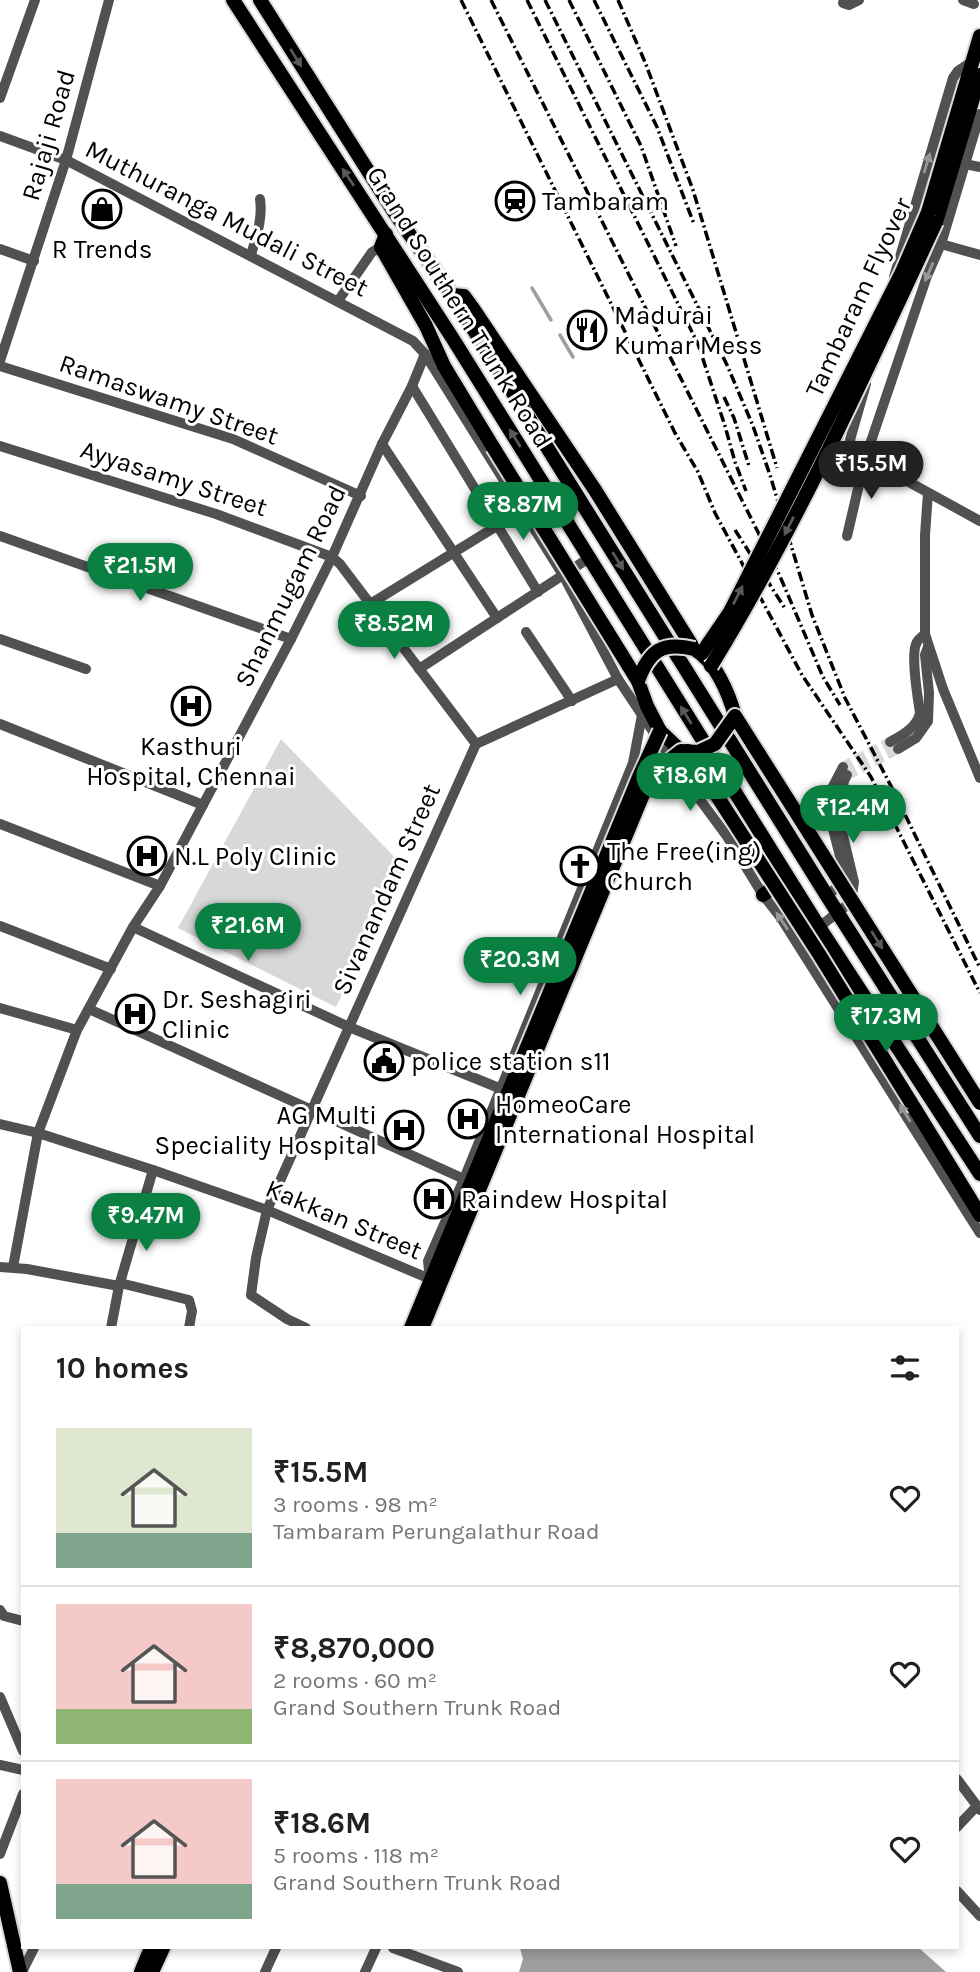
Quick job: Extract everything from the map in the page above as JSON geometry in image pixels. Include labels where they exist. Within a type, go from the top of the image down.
[{"type":"main road","name":"Grand Southern Trunk Road","points":[[233,0],[589,558],[787,877],[980,1174]]},
{"type":"main road","name":"Grand Southern Trunk Road","points":[[260,0],[394,212],[452,295],[838,914],[980,1136]]},
{"type":"main road","name":"Tambaram Flyover","points":[[711,666],[747,608],[810,484],[936,222],[980,36]]},
{"type":"main road","name":"Tambaram Flyover","points":[[698,651],[730,612],[902,272],[928,212],[967,99],[980,75]]},
{"type":"main road","points":[[384,240],[444,366],[638,681],[660,731],[685,751],[819,954],[980,1215]]},
{"type":"main road","points":[[452,295],[464,296],[472,307],[595,490],[698,651],[722,681],[735,716],[980,1103]]},
{"type":"main road","points":[[638,681],[644,664],[658,650],[678,645],[698,651]]},
{"type":"main road","points":[[412,1326],[439,1274],[646,787],[661,766],[685,751],[698,751],[715,744],[735,716]]},
{"type":"main road","points":[[423,1326],[439,1274],[639,777],[660,731]]},
{"type":"main road","points":[[763,895],[787,877]]},
{"type":"main road","points":[[0,1883],[21,1972]]},
{"type":"main road","points":[[141,1972],[151,1949]]},
{"type":"main road","points":[[152,1972],[163,1949]]},
{"type":"street","points":[[0,98],[35,0]]},
{"type":"street","name":"Rajaji Road","points":[[0,364],[5,334],[34,261],[66,160],[109,0]]},
{"type":"street","points":[[844,0],[843,3],[849,5],[859,0]]},
{"type":"street","points":[[973,61],[953,78],[901,251],[850,440],[856,453],[865,459],[980,521]]},
{"type":"street","points":[[847,536],[865,459],[927,276],[941,244],[980,114]]},
{"type":"street","name":"Muthuranga Mudali Street","points":[[0,136],[66,160],[413,341],[425,354]]},
{"type":"street","points":[[965,164],[980,167]]},
{"type":"street","points":[[251,255],[259,226],[260,199]]},
{"type":"street","points":[[338,301],[384,240]]},
{"type":"street","points":[[941,244],[980,255]]},
{"type":"street","points":[[0,249],[34,261]]},
{"type":"street","points":[[425,354],[563,575],[618,679],[781,918],[980,1233]]},
{"type":"street","name":"Shanmugam Road","points":[[13,1268],[37,1133],[77,1030],[133,927],[160,886],[291,639],[361,496],[382,444],[425,354]]},
{"type":"street","name":"Ramaswamy Street","points":[[0,364],[233,439],[361,496]]},
{"type":"street","points":[[412,386],[538,592]]},
{"type":"street","points":[[382,444],[497,618]]},
{"type":"street","name":"Ayyasamy Street","points":[[0,446],[215,514],[332,557]]},
{"type":"street","points":[[894,745],[916,738],[928,721],[925,535],[928,493]]},
{"type":"street","points":[[370,604],[549,495]]},
{"type":"street","points":[[0,536],[291,639]]},
{"type":"street","points":[[332,557],[476,744],[618,679]]},
{"type":"street","points":[[419,669],[589,558]]},
{"type":"street","points":[[526,632],[572,701]]},
{"type":"street","points":[[0,639],[86,669]]},
{"type":"street","points":[[927,639],[943,689],[980,778]]},
{"type":"street","points":[[439,1274],[428,1261],[633,763],[642,715]]},
{"type":"street","points":[[0,724],[203,805]]},
{"type":"street","name":"Sivanandam Street","points":[[285,1323],[251,1295],[267,1210],[476,744]]},
{"type":"street","points":[[819,927],[851,902],[854,882],[838,815],[845,771],[831,790],[828,809],[845,876],[844,881],[827,896]]},
{"type":"street","points":[[0,824],[160,886]]},
{"type":"street","points":[[0,926],[111,969]]},
{"type":"street","points":[[133,927],[349,1027],[499,1088]]},
{"type":"street","points":[[0,1008],[77,1030]]},
{"type":"street","points":[[89,1009],[464,1179]]},
{"type":"street","name":"Kakkan Street","points":[[0,1124],[153,1170],[439,1274]]},
{"type":"street","points":[[111,1326],[120,1285],[153,1170]]},
{"type":"street","points":[[0,1267],[120,1285],[190,1300],[192,1311],[189,1326]]},
{"type":"street","points":[[0,1609],[4,1616],[21,1620]]},
{"type":"street","points":[[0,1697],[21,1746]]},
{"type":"street","points":[[0,1765],[21,1770]]},
{"type":"street","points":[[959,1782],[979,1808],[959,1826]]},
{"type":"street","points":[[0,1854],[21,1799]]},
{"type":"street","points":[[959,1894],[980,1916]]},
{"type":"street","points":[[21,1972],[33,1949]]},
{"type":"street","points":[[265,1972],[276,1949]]},
{"type":"street","points":[[365,1972],[376,1949]]},
{"type":"street","points":[[396,1949],[458,1972]]},
{"type":"shaded area","points":[[281,739],[405,868],[336,1007],[178,928]]},
{"type":"shaded area","points":[[520,1949],[920,1949],[946,1972],[519,1972],[523,1959]]},
{"type":"waterway","points":[[532,288],[551,320]]},
{"type":"waterway","points":[[560,335],[573,357]]},
{"type":"tunnel","points":[[843,767],[890,742]]},
{"type":"tunnel","points":[[847,775],[898,749]]},
{"type":"railway","points":[[461,0],[675,433],[698,472],[715,513],[802,675],[871,777],[980,993]]},
{"type":"railway","points":[[491,0],[779,574],[823,677],[840,705]]},
{"type":"railway","points":[[527,0],[698,344],[746,491]]},
{"type":"railway","points":[[545,0],[727,365],[753,426],[812,615],[845,698],[980,968]]},
{"type":"railway","points":[[569,0],[641,146],[676,246]]},
{"type":"railway","points":[[594,0],[657,127],[694,224]]},
{"type":"railway","points":[[618,0],[645,62],[693,190],[777,468]]},
{"type":"railway","points":[[724,397],[734,418],[749,466]]},
{"type":"railway","points":[[735,530],[786,610]]},
{"type":"place","name":"Tambaram","points":[[515,201]]},
{"type":"place","name":"R Trends","points":[[102,209]]},
{"type":"place","name":"Madurai Kumar Mess","points":[[587,330]]},
{"type":"place","name":"Kasthuri Hospital, Chennai","points":[[191,706]]},
{"type":"place","name":"N.L Poly Clinic","points":[[147,856]]},
{"type":"place","name":"The Free(ing) Church","points":[[580,866]]},
{"type":"place","name":"Dr. Seshagiri Clinic","points":[[135,1014]]},
{"type":"place","name":"police station s11","points":[[384,1061]]},
{"type":"place","name":"HomeoCare International Hospital","points":[[468,1119]]},
{"type":"place","name":"AG Multi Speciality Hospital","points":[[404,1130]]},
{"type":"place","name":"Raindew Hospital","points":[[434,1199]]}]
